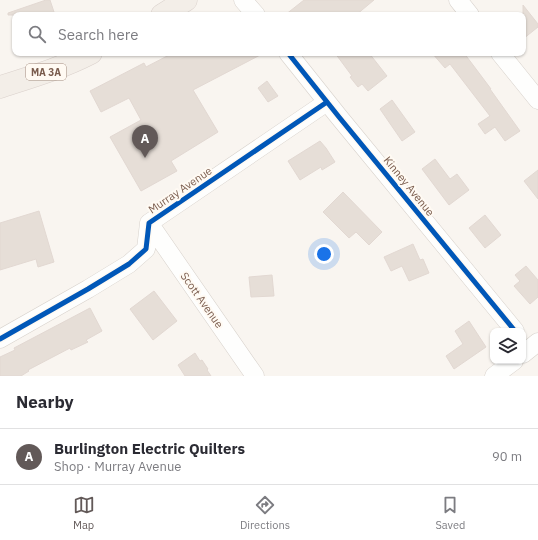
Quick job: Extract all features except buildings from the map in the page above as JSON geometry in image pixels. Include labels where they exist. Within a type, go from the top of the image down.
[{"type":"main road","points":[[167,12],[186,0]]},
{"type":"main road","name":"MA 3A","points":[[0,87],[53,69],[84,56]]},
{"type":"street","points":[[243,0],[253,12]]},
{"type":"street","points":[[458,0],[468,12]]},
{"type":"street","name":"Kinney Avenue","points":[[290,56],[513,328]]},
{"type":"street","points":[[502,56],[538,100]]},
{"type":"street","name":"Murray Avenue","points":[[0,339],[88,290],[129,264],[146,249],[149,223],[328,102]]},
{"type":"street","name":"Scott Avenue","points":[[149,223],[255,376]]},
{"type":"street","points":[[494,376],[510,364]]},
{"type":"cycle path","points":[[290,56],[513,328]]},
{"type":"cycle path","points":[[0,339],[129,264],[146,249],[149,223],[327,102]]},
{"type":"place","name":"Burlington Electric Quilters","points":[[145,158]]}]
